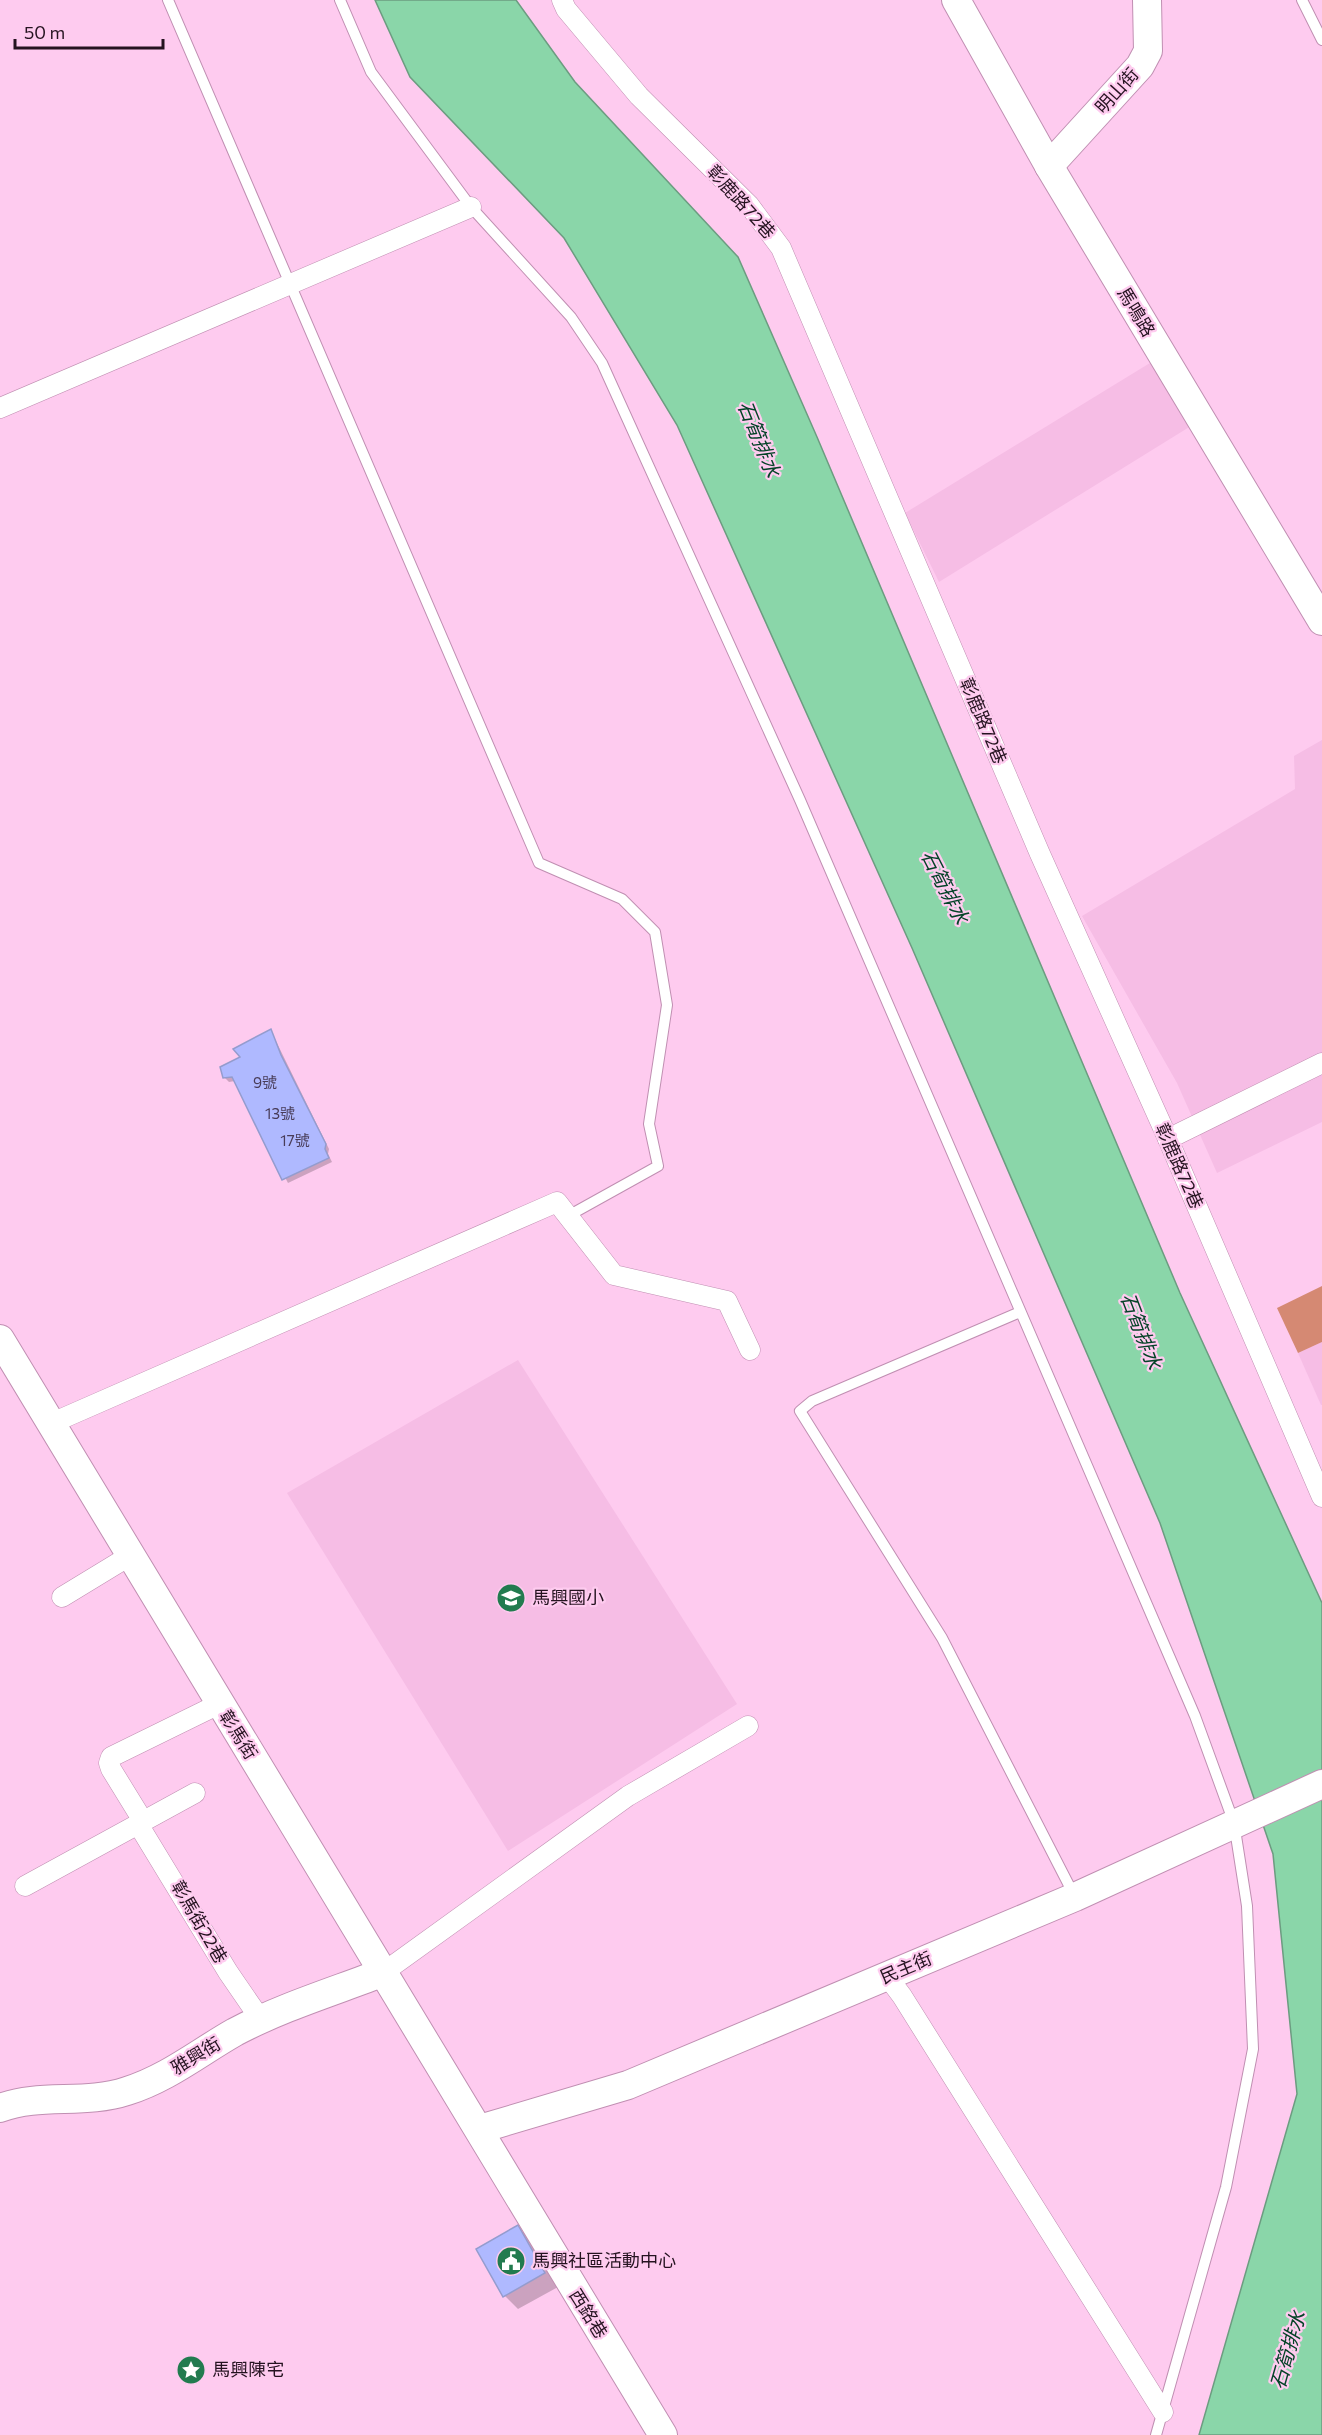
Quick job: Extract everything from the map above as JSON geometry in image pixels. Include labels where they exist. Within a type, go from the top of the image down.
[{"type":"street","name":"彰鹿路72巷","points":[[562,0],[566,9],[639,96],[749,205],[781,248],[1040,854],[1168,1139],[1322,1497]]},
{"type":"street","name":"馬鳴路","points":[[956,0],[1049,166],[1322,621]]},
{"type":"street","name":"明山街","points":[[1049,166],[1140,66],[1148,51],[1147,0]]},
{"type":"street","points":[[0,408],[471,207]]},
{"type":"street","points":[[1168,1139],[1322,1063]]},
{"type":"street","points":[[52,1423],[557,1202],[614,1275],[727,1301],[750,1350]]},
{"type":"street","name":"彰馬街","points":[[0,1339],[219,1704],[480,2129]]},
{"type":"street","points":[[62,1597],[131,1555]]},
{"type":"street","name":"彰馬街22巷","points":[[219,1704],[111,1757],[109,1763],[140,1822],[228,1971],[261,2020]]},
{"type":"street","points":[[384,1972],[628,1796],[748,1726]]},
{"type":"street","name":"民主街","points":[[480,2129],[628,2085],[1075,1897],[1322,1784]]},
{"type":"street","points":[[25,1886],[195,1792]]},
{"type":"street","name":"雅興街","points":[[0,2108],[16,2102],[97,2099],[128,2091],[187,2065],[234,2033],[261,2020],[384,1972]]},
{"type":"street","points":[[887,1976],[902,1996],[1162,2412]]},
{"type":"street","name":"西銘巷","points":[[480,2129],[541,2237],[663,2435]]},
{"type":"lane","points":[[168,0],[539,863],[622,899],[655,932],[667,1005],[649,1124],[658,1166],[568,1216]]},
{"type":"lane","points":[[340,0],[371,72],[471,207],[571,317],[602,363],[800,800],[1195,1716],[1234,1823],[1246,1906],[1253,2049],[1226,2187],[1156,2435]]},
{"type":"lane","points":[[1302,0],[1322,40]]},
{"type":"lane","points":[[1020,1312],[812,1401],[800,1412],[942,1638],[1075,1897]]},
{"type":"shaded area","points":[[1163,355],[1199,421],[939,582],[905,513]]},
{"type":"shaded area","points":[[1322,740],[1322,1122],[1217,1173],[1177,1083],[1082,916],[1295,789],[1294,756]]},
{"type":"shaded area","points":[[1322,1286],[1322,1342],[1298,1353],[1277,1308]]},
{"type":"shaded area","points":[[1322,1342],[1322,1405],[1321,1405],[1298,1353]]},
{"type":"shaded area","name":"馬興國小","points":[[518,1360],[737,1704],[508,1851],[287,1493]]},
{"type":"water","name":"石筍排水","points":[[375,0],[516,0],[575,82],[738,257],[817,437],[1180,1293],[1322,1603],[1322,2435],[1199,2435],[1297,2094],[1273,1854],[1160,1523],[912,948],[677,425],[564,238],[410,77]]},
{"type":"building","points":[[271,1029],[281,1055],[326,1144],[325,1149],[329,1158],[282,1180],[232,1077],[223,1078],[220,1067],[240,1057],[233,1049]]},
{"type":"building","name":"馬興社區活動中心","points":[[518,2225],[545,2273],[503,2297],[476,2249]]},
{"type":"place","name":"馬興國小","points":[[511,1598]]},
{"type":"place","name":"馬興社區活動中心","points":[[511,2261]]},
{"type":"place","name":"馬興陳宅","points":[[191,2370]]}]
